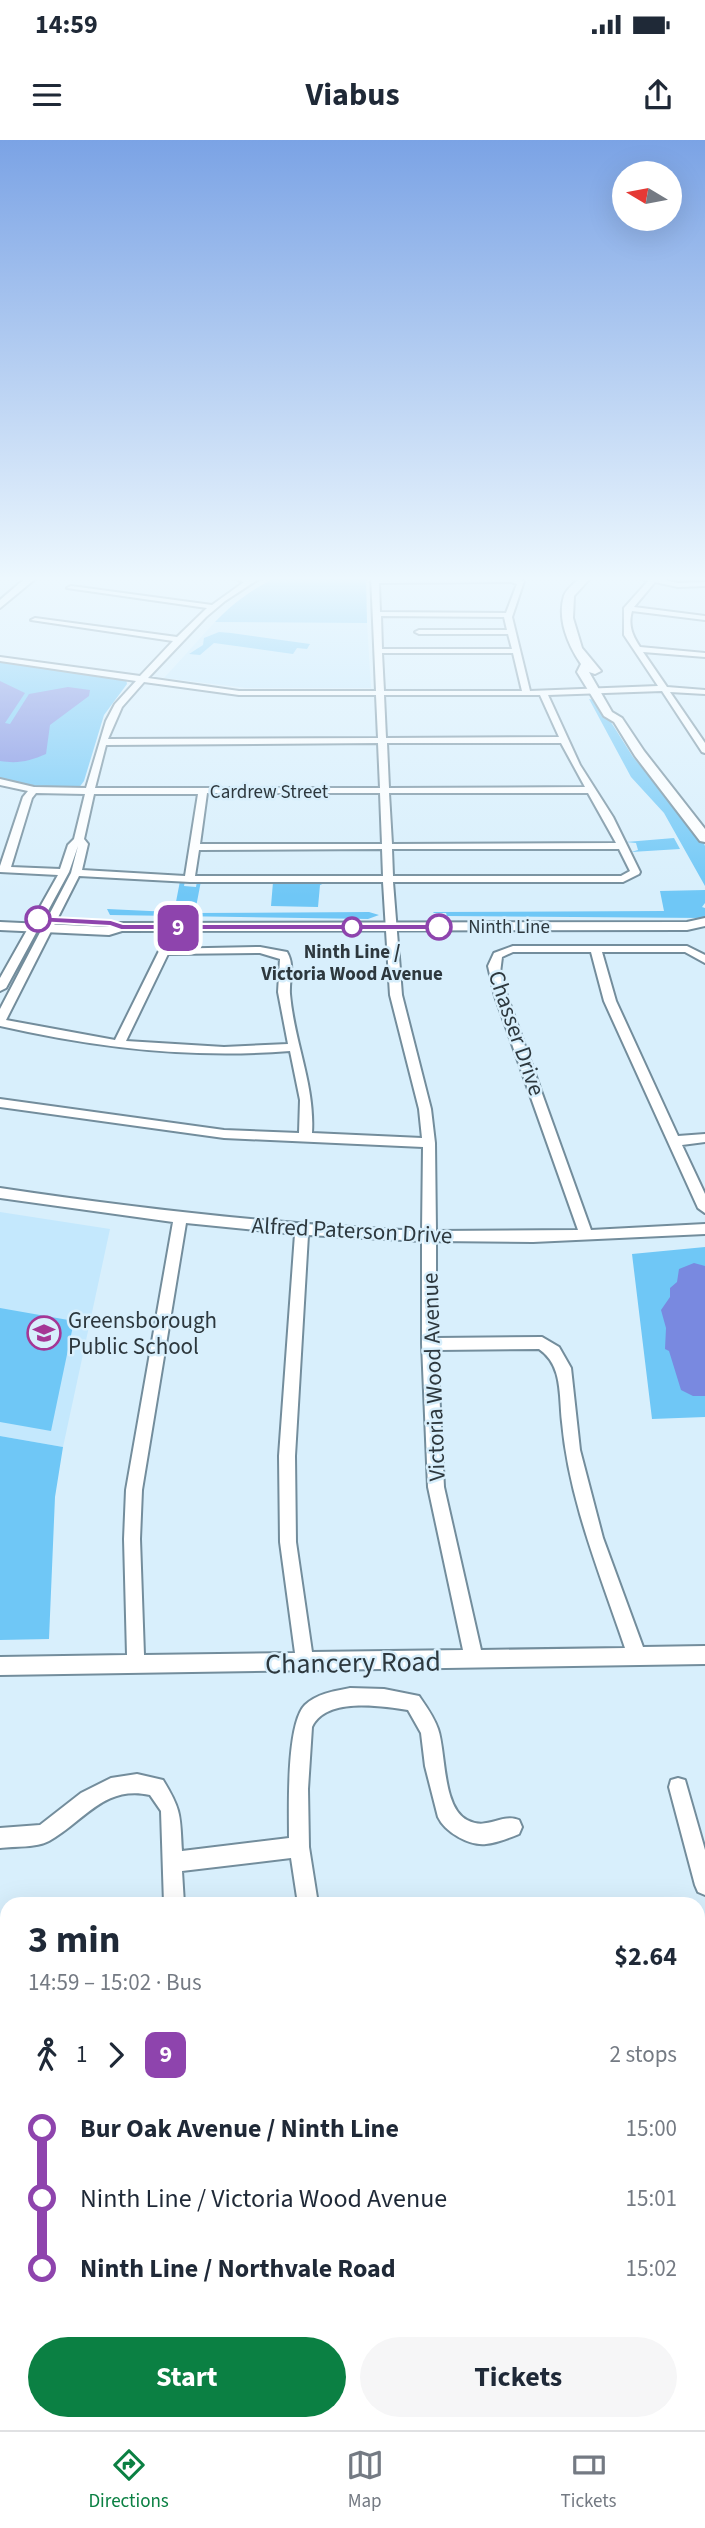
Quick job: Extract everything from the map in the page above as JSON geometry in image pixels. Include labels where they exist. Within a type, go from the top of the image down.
[{"type":"main road","points":[[593,682],[601,690],[608,714],[618,720],[639,753],[705,838]]},
{"type":"main road","name":"Ninth Line","points":[[0,916],[109,932],[121,927],[687,926],[705,922]]},
{"type":"main road","name":"Ninth Line","points":[[0,926],[43,924]]},
{"type":"main road","name":"Ninth Line","points":[[687,926],[705,933]]},
{"type":"street","points":[[140,682],[118,706],[104,742],[91,791],[79,840],[83,844],[43,924],[0,1021],[164,1049],[216,1051],[295,1047]]},
{"type":"street","points":[[156,682],[239,693],[542,693],[666,689],[705,692]]},
{"type":"street","name":"Victoria Wood Avenue","points":[[378,682],[387,879],[396,995],[425,1109],[429,1143],[429,1344],[436,1487],[474,1660]]},
{"type":"street","points":[[524,682],[527,693]]},
{"type":"street","points":[[661,682],[705,750]]},
{"type":"street","points":[[34,790],[28,797],[2,869],[190,879],[623,879],[635,872],[608,817],[590,790],[564,740],[542,693]]},
{"type":"street","points":[[104,742],[564,740]]},
{"type":"street","name":"Cardrew Street","points":[[0,782],[34,790],[91,791],[590,790]]},
{"type":"street","points":[[190,879],[203,791]]},
{"type":"street","points":[[195,847],[622,846]]},
{"type":"street","points":[[0,988],[43,924]]},
{"type":"street","points":[[596,949],[610,1001],[705,1208]]},
{"type":"street","name":"Chasser Drive","points":[[586,1235],[501,996],[492,965],[494,957],[505,950],[687,949],[705,961]]},
{"type":"street","points":[[120,1042],[164,951],[277,952],[287,961],[284,991],[308,1102],[305,1138]]},
{"type":"street","points":[[0,1103],[224,1134],[429,1143]]},
{"type":"street","points":[[673,1141],[705,1138]]},
{"type":"street","name":"Alfred Paterson Drive","points":[[0,1194],[180,1219],[429,1236],[586,1235],[705,1229]]},
{"type":"street","points":[[136,1665],[132,1539],[134,1490],[180,1219]]},
{"type":"street","points":[[302,1229],[287,1456],[288,1542],[305,1662]]},
{"type":"street","points":[[429,1344],[542,1343],[561,1359],[572,1450],[596,1538],[637,1656]]},
{"type":"street","name":"Chancery Road","points":[[0,1666],[705,1655]]},
{"type":"street","points":[[307,1897],[299,1847],[299,1790],[305,1716],[315,1706],[330,1699],[413,1702],[430,1731],[434,1766],[448,1817],[461,1828],[483,1835],[512,1827]]},
{"type":"street","points":[[0,1838],[43,1834],[88,1800],[111,1787],[138,1783],[156,1787],[165,1797],[170,1809],[174,1897]]},
{"type":"street","points":[[678,1787],[705,1885]]},
{"type":"street","points":[[174,1862],[299,1847]]},
{"type":"shaded area","points":[[0,682],[127,682],[104,715],[84,781],[78,789],[40,789],[0,780]]},
{"type":"shaded area","points":[[0,682],[25,693],[5,723],[10,724],[29,694],[68,687],[90,690],[89,696],[50,725],[46,754],[24,761],[0,761]]},
{"type":"shaded area","points":[[196,682],[371,682],[371,688],[246,688]]},
{"type":"shaded area","points":[[589,699],[597,700],[633,757],[702,839],[705,846],[705,886],[664,813],[631,777]]},
{"type":"shaded area","points":[[674,838],[680,849],[631,852],[638,850],[636,843],[626,842]]},
{"type":"shaded area","points":[[180,881],[185,881],[184,886],[196,887],[197,881],[201,881],[196,907],[175,907]]},
{"type":"shaded area","points":[[273,882],[327,882],[320,885],[318,907],[271,906]]},
{"type":"shaded area","points":[[705,890],[705,903],[702,907],[705,908],[705,918],[447,916],[446,913],[433,913],[664,911],[660,891]]},
{"type":"shaded area","points":[[107,909],[192,913],[369,912],[379,915],[368,919],[110,915]]},
{"type":"shaded area","name":"Greensborough Public School","points":[[0,1212],[110,1229],[63,1447],[0,1436]]},
{"type":"shaded area","points":[[705,1247],[705,1417],[652,1419],[632,1254]]},
{"type":"shaded area","points":[[694,1263],[705,1266],[705,1396],[693,1396],[681,1390],[669,1351],[665,1349],[666,1328],[661,1310],[670,1297],[670,1288],[677,1282],[679,1269]]},
{"type":"shaded area","points":[[0,1308],[74,1321],[51,1431],[0,1422]]},
{"type":"shaded area","points":[[0,1436],[63,1447],[55,1497],[49,1639],[0,1640]]},
{"type":"bus line","name":"9","points":[[38,919],[111,923],[121,927],[439,927]]},
{"type":"place","name":"Ninth Line / Victoria Wood Avenue","points":[[352,927]]},
{"type":"place","name":"Greensborough Public School","points":[[44,1333]]}]
